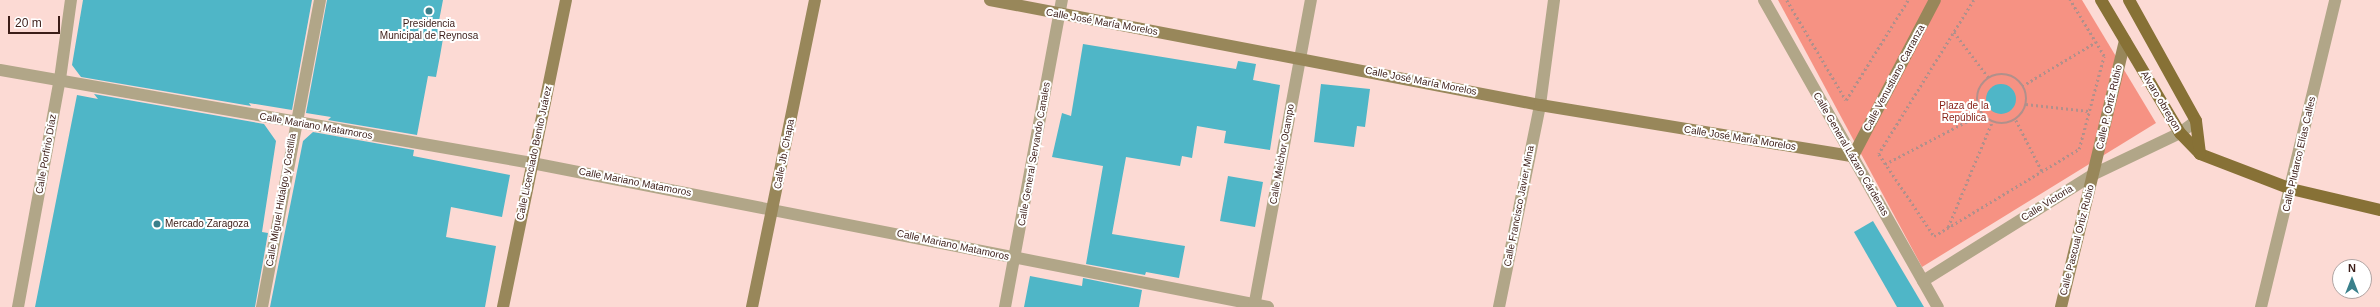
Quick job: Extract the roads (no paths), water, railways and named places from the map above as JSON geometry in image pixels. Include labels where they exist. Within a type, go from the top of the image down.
[{"type":"main road","name":"Calle Licenciado Benito Juárez","points":[[503,307],[566,0]]},
{"type":"main road","name":"Calle Jb. Chapa","points":[[752,307],[815,0]]},
{"type":"main road","name":"Calle José María Morelos","points":[[990,0],[1060,15],[1300,58],[1540,104],[1852,156]]},
{"type":"main road","name":"Calle Venustiano Carranza","points":[[1852,156],[1936,0]]},
{"type":"main road","name":"Alvaro obregon","points":[[2101,0],[2180,133],[2200,154]]},
{"type":"main road","name":"Alvaro obregon","points":[[2129,0],[2196,121],[2200,154]]},
{"type":"main road","name":"Calle P. Ortiz Rubio","points":[[2094,174],[2125,41]]},
{"type":"main road","points":[[2200,154],[2291,189],[2380,210]]},
{"type":"main road","name":"Calle Pascual Ortiz Rubio","points":[[2061,307],[2094,174]]},
{"type":"street","name":"Calle Porfirio Díaz","points":[[18,307],[60,79],[71,0]]},
{"type":"street","name":"Calle Miguel Hidalgo y Costilla","points":[[262,307],[320,0]]},
{"type":"street","name":"Calle General Servando Canales","points":[[1005,307],[1062,0]]},
{"type":"street","name":"Calle Melchor Ocampo","points":[[1254,306],[1310,0]]},
{"type":"street","name":"Calle Francisco Javier Mina","points":[[1499,307],[1540,104],[1554,0]]},
{"type":"street","name":"Calle General Lázaro Cárdenas","points":[[1764,0],[1938,307]]},
{"type":"street","name":"Calle Plutarco Elías Calles","points":[[2261,307],[2291,189],[2335,0]]},
{"type":"street","name":"Calle Mariano Matamoros","points":[[0,70],[60,79],[296,123],[532,163],[773,209],[1254,306],[1268,307]]},
{"type":"street","name":"Calle Victoria","points":[[1923,281],[2094,174],[2180,133],[2196,121]]},
{"type":"place","name":"Presidencia Municipal de Reynosa","points":[[429,11]]},
{"type":"place","name":"Mercado Zaragoza","points":[[157,224]]},
{"type":"park label","name":"Plaza de la República","points":[[1964,110]]}]
